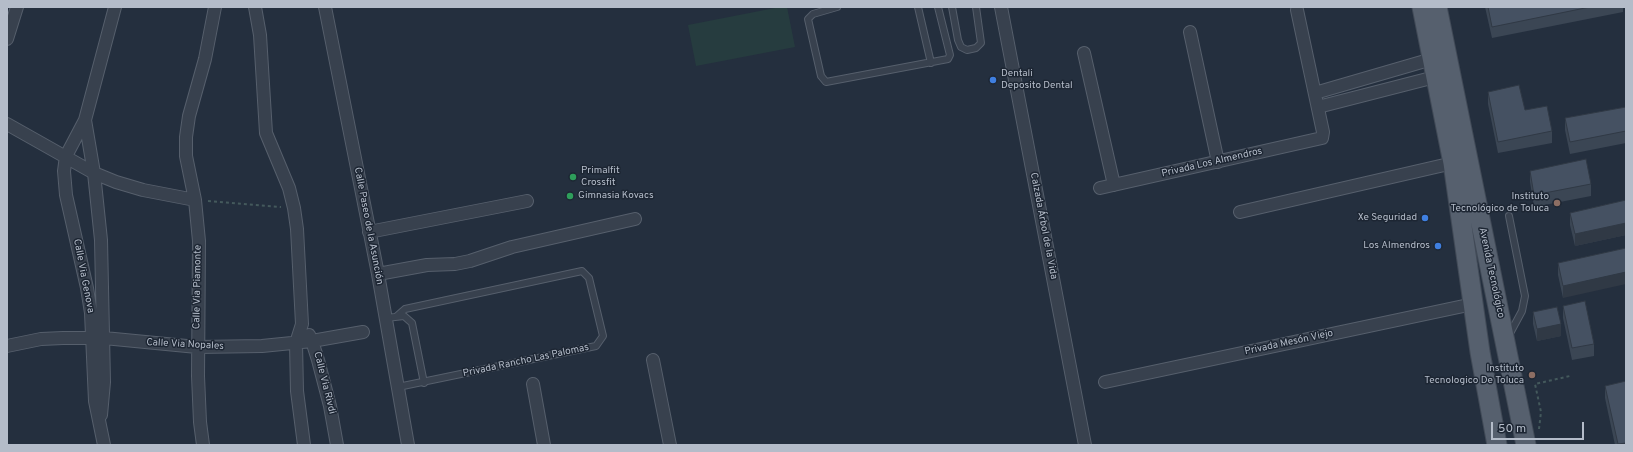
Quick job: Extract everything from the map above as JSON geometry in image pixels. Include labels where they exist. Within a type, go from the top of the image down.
[{"type":"main road","name":"Avenida Tecnológico","points":[[1422,7],[1425,70],[1453,163],[1473,304],[1488,400],[1497,445]]},
{"type":"main road","name":"Avenida Tecnológico","points":[[1437,7],[1526,445]]},
{"type":"main road","points":[[1488,400],[1500,403],[1506,402],[1515,393]]},
{"type":"street","points":[[7,38],[17,7]]},
{"type":"street","points":[[66,156],[85,120],[115,7]]},
{"type":"street","name":"Calle Via Piamonte","points":[[203,445],[200,422],[197,347],[198,241],[195,200],[187,162],[186,137],[189,116],[205,59],[215,7]]},
{"type":"street","name":"Calle Via Rivdi","points":[[255,7],[260,35],[266,133],[289,188],[294,208],[302,324],[296,343],[297,391],[304,445]]},
{"type":"street","name":"Calle Paseo de la Asunción","points":[[325,7],[378,274],[392,317],[398,388],[408,445]]},
{"type":"street","name":"Calzada Árbol de la Vida","points":[[1001,7],[1085,445]]},
{"type":"street","points":[[1297,10],[1318,107],[1353,98],[1425,70]]},
{"type":"street","points":[[1190,32],[1218,162]]},
{"type":"street","points":[[1084,53],[1114,185]]},
{"type":"street","points":[[1315,93],[1348,84],[1425,70]]},
{"type":"street","points":[[1348,84],[1353,98]]},
{"type":"street","name":"Privada Los Almendros","points":[[1100,188],[1320,139],[1323,135],[1318,107]]},
{"type":"street","name":"Calle Via Genova","points":[[85,120],[94,173],[101,240],[98,338],[103,401],[100,422],[104,445]]},
{"type":"street","points":[[7,124],[94,173],[116,182],[143,190],[195,200]]},
{"type":"street","name":"Calle Via Genova","points":[[66,156],[64,171],[66,195],[98,338]]},
{"type":"street","points":[[1240,212],[1453,163]]},
{"type":"street","points":[[369,232],[527,201]]},
{"type":"street","points":[[378,274],[427,265],[455,264],[470,261],[512,247],[635,219]]},
{"type":"street","name":"Privada Mesón Viejo","points":[[1105,382],[1473,304]]},
{"type":"street","name":"Calle Via Rivdi","points":[[302,324],[312,341],[330,406],[337,445]]},
{"type":"street","name":"Calle Via Nopales","points":[[7,346],[41,339],[98,338],[197,347],[255,346],[312,341],[363,332]]},
{"type":"street","points":[[653,360],[670,445]]},
{"type":"street","points":[[533,384],[544,445]]},
{"type":"lane","points":[[837,7],[813,14],[808,19],[821,76],[826,82],[944,61],[950,56],[938,7]]},
{"type":"lane","points":[[918,7],[931,63]]},
{"type":"lane","points":[[952,7],[958,40],[961,47],[967,50],[976,48],[981,43],[976,7]]},
{"type":"lane","points":[[1505,342],[1522,311],[1526,296],[1509,216]]},
{"type":"lane","name":"Privada Rancho Las Palomas","points":[[392,317],[405,309],[582,271],[589,278],[603,336],[596,346],[398,388]]},
{"type":"lane","points":[[392,317],[404,316],[412,323],[424,383]]},
{"type":"path","points":[[195,200],[294,208]]},
{"type":"path","points":[[1539,432],[1541,412],[1535,384],[1570,376]]},
{"type":"green space","points":[[780,7],[787,7],[795,47],[696,66],[688,25]]},
{"type":"building","points":[[1488,7],[1590,7],[1492,27]]},
{"type":"building","points":[[1519,85],[1525,110],[1547,106],[1552,131],[1498,142],[1488,92]]},
{"type":"building","points":[[1626,107],[1626,131],[1570,142],[1565,118]]},
{"type":"building","points":[[1586,159],[1591,184],[1534,195],[1530,171]]},
{"type":"building","points":[[1626,200],[1626,223],[1575,234],[1570,213]]},
{"type":"building","points":[[1626,248],[1626,272],[1563,286],[1558,263]]},
{"type":"building","points":[[1585,301],[1594,344],[1572,348],[1563,306]]},
{"type":"building","points":[[1557,307],[1561,324],[1537,329],[1533,312]]},
{"type":"building","points":[[1626,381],[1626,443],[1618,444],[1605,386]]},
{"type":"place","name":"Dentali Deposito Dental","points":[[993,80]]},
{"type":"place","name":"Primalfit Crossfit","points":[[573,177]]},
{"type":"place","name":"Gimnasia Kovacs","points":[[570,196]]},
{"type":"place","name":"Instituto Tecnológico de Toluca","points":[[1557,203]]},
{"type":"place","name":"Xe Seguridad","points":[[1425,218]]},
{"type":"place","name":"Los Almendros","points":[[1438,246]]},
{"type":"place","name":"Instituto Tecnologico De Toluca","points":[[1532,375]]}]
